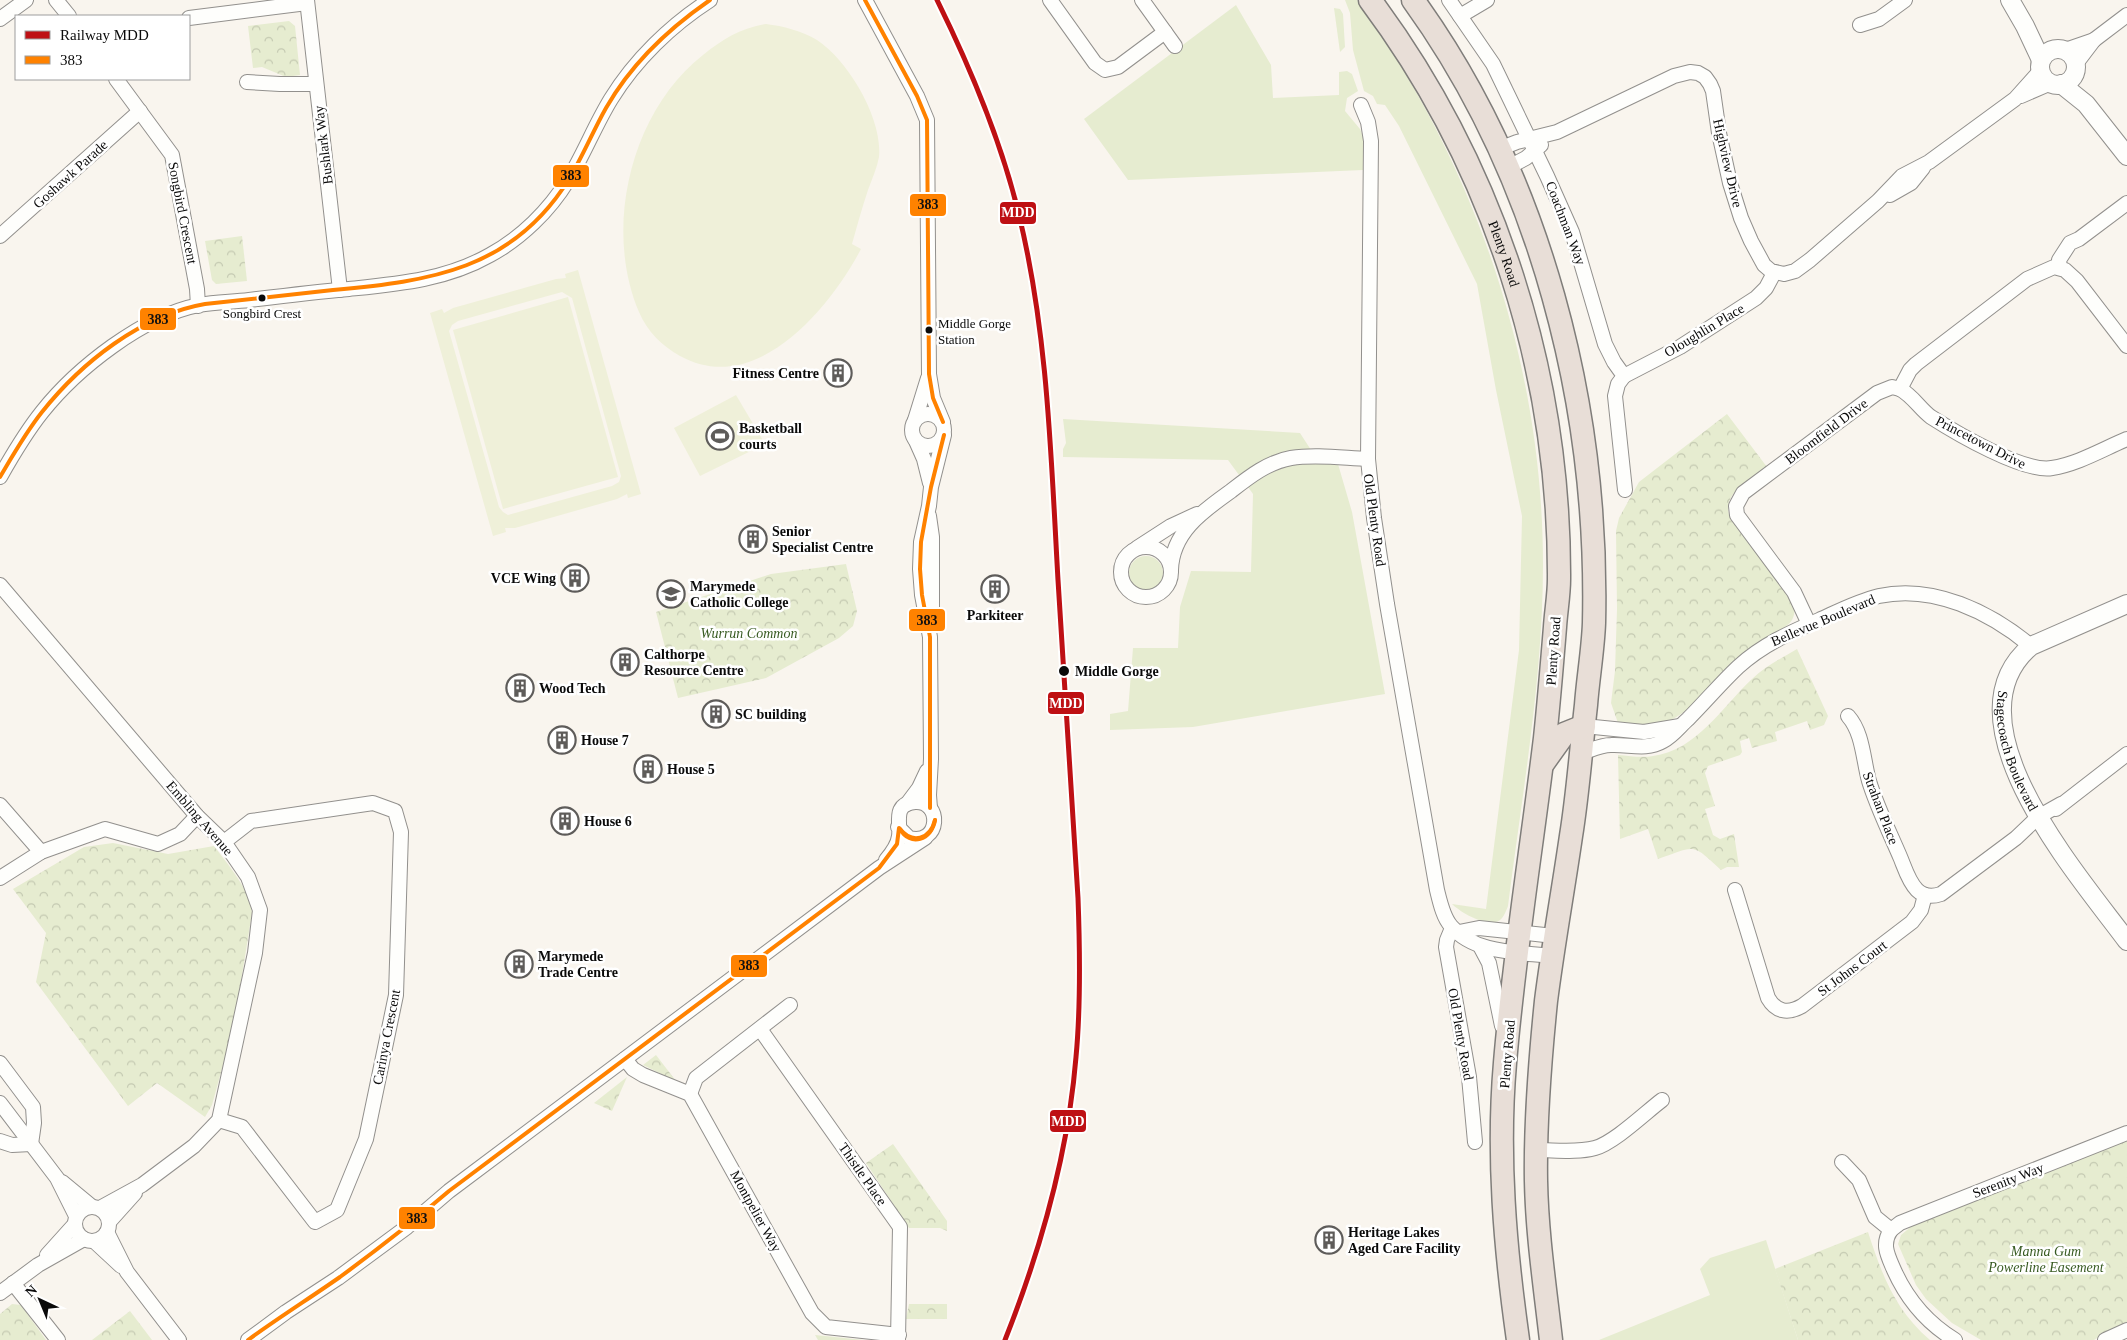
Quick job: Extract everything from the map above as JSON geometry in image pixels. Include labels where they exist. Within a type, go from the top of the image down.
[{"type":"highway","name":"Plenty Road","points":[[1370,0],[1398,37],[1433,95],[1471,168],[1503,249],[1530,334],[1540,380],[1553,472],[1559,581],[1552,675],[1507,1048],[1502,1116],[1503,1200],[1518,1340]]},
{"type":"highway","points":[[1414,0],[1464,82],[1503,159],[1532,228],[1563,333],[1574,384],[1588,478],[1593,527],[1594,626],[1572,836],[1553,946],[1545,1013],[1536,1150],[1539,1234],[1551,1340]]},
{"type":"highway","points":[[1541,768],[1562,736],[1570,730],[1584,726]]},
{"type":"street","points":[[0,19],[26,0]]},
{"type":"street","points":[[56,0],[68,15]]},
{"type":"street","points":[[0,477],[24,436],[43,410],[64,388],[96,359],[125,338],[150,324],[198,306],[429,279],[472,264],[510,242],[540,216],[559,194],[569,179],[610,100],[636,66],[667,33],[710,0]]},
{"type":"street","points":[[864,0],[917,96],[927,120],[929,374],[933,398],[943,429],[931,487],[929,511],[921,542],[920,569],[922,595],[930,637]]},
{"type":"street","points":[[1050,0],[1095,63],[1105,70],[1118,67],[1165,32]]},
{"type":"street","points":[[1142,0],[1175,46]]},
{"type":"street","name":"Coachman Way","points":[[1449,0],[1493,64],[1532,145],[1572,232],[1605,344],[1624,376]]},
{"type":"street","points":[[1460,16],[1488,0]]},
{"type":"street","points":[[1860,25],[1882,17],[1906,0]]},
{"type":"street","points":[[2010,0],[2052,66],[2086,104],[2127,156]]},
{"type":"street","points":[[190,18],[307,2]]},
{"type":"street","name":"Bushlark Way","points":[[307,2],[340,290]]},
{"type":"street","points":[[1774,273],[1789,274],[1801,267],[1878,201],[1911,183],[1929,162],[2016,98],[2052,66],[2094,40],[2127,15]]},
{"type":"street","points":[[2052,66],[2069,80],[2094,40]]},
{"type":"street","points":[[2052,66],[2072,56],[2086,104]]},
{"type":"street","name":"Highview Drive","points":[[1503,159],[1674,76],[1690,72],[1702,75],[1708,80],[1713,91],[1718,133],[1741,218],[1761,259],[1768,269],[1774,273]]},
{"type":"street","name":"Songbird Crescent","points":[[117,80],[172,155],[197,289],[198,306]]},
{"type":"street","points":[[247,82],[316,84]]},
{"type":"street","name":"Old Plenty Road","points":[[1361,105],[1368,122],[1371,141],[1368,459],[1374,518],[1437,890],[1445,914],[1455,930],[1447,940],[1446,947],[1469,1077],[1475,1142]]},
{"type":"street","name":"Goshawk Parade","points":[[0,236],[140,111]]},
{"type":"street","name":"Highview Drive","points":[[1503,159],[1526,158],[1532,145]]},
{"type":"street","points":[[1900,389],[1910,370],[1916,364],[2027,279],[2062,264],[2079,239],[2127,203]]},
{"type":"street","points":[[2062,264],[2127,346]]},
{"type":"street","name":"Oloughlin Place","points":[[1624,376],[1680,347],[1756,298],[1766,288],[1774,273]]},
{"type":"street","points":[[929,374],[912,432],[924,460],[931,487]]},
{"type":"street","points":[[1624,376],[1618,384],[1615,396],[1626,490]]},
{"type":"street","name":"Bloomfield Drive","points":[[1809,624],[1794,592],[1740,520],[1736,511],[1738,501],[1743,493],[1877,393],[1892,387],[1900,389]]},
{"type":"street","name":"Princetown Drive","points":[[1900,389],[1908,393],[1924,411],[1941,423],[2011,460],[2033,468],[2044,469],[2064,465],[2127,439]]},
{"type":"street","points":[[915,420],[919,416],[929,413],[936,415],[943,429],[939,442],[931,446],[923,445],[916,441]]},
{"type":"street","points":[[1202,512],[1171,526],[1125,558],[1121,574],[1125,586],[1135,594],[1146,597],[1160,592],[1169,581],[1172,559],[1177,544],[1189,526],[1202,512],[1254,473],[1278,462],[1300,457],[1368,459]]},
{"type":"street","points":[[248,1340],[407,1227],[449,1191],[879,868],[925,838],[932,831],[934,816],[930,808],[928,793],[931,759],[930,637],[932,612],[932,537],[929,511]]},
{"type":"street","points":[[1134,550],[1146,547],[1158,550],[1167,558],[1171,570]]},
{"type":"street","name":"Embling Avenue","points":[[0,585],[197,816],[224,842],[248,877],[260,910],[255,953],[219,1120]]},
{"type":"street","name":"Bellevue Boulevard","points":[[1582,753],[1610,744],[1642,747],[1665,740],[1752,655],[1781,637],[1861,601],[1879,596],[1905,593],[1933,595],[1953,601],[2015,633],[2026,650]]},
{"type":"street","points":[[2026,650],[2127,604]]},
{"type":"street","name":"Stagecoach Boulevard","points":[[2026,650],[2006,682],[2000,710],[2007,749],[2040,820],[2058,848],[2127,941]]},
{"type":"street","name":"Strahan Place","points":[[1848,716],[1860,740],[1870,782],[1893,841],[1915,889],[1924,895]]},
{"type":"street","points":[[1584,726],[1644,732],[1681,726]]},
{"type":"street","points":[[1924,895],[1934,896],[1942,894],[2127,754]]},
{"type":"street","points":[[879,868],[896,846],[899,836],[898,816],[919,788],[931,759]]},
{"type":"street","points":[[907,804],[918,802],[930,808]]},
{"type":"street","name":"Carinya Crescent","points":[[219,1120],[242,1127],[315,1222],[337,1210],[366,1139],[396,995],[401,832],[395,811],[373,803],[251,821],[224,842]]},
{"type":"street","points":[[0,805],[41,852]]},
{"type":"street","points":[[0,878],[41,852],[105,829],[158,844],[180,834],[197,816]]},
{"type":"street","points":[[898,827],[909,838],[918,840],[925,838]]},
{"type":"street","name":"St Johns Court","points":[[1735,890],[1768,998],[1772,1005],[1779,1010],[1787,1012],[1802,1006],[1912,922],[1921,910],[1924,895]]},
{"type":"street","points":[[1455,930],[1478,928],[1519,943],[1553,946]]},
{"type":"street","points":[[1455,930],[1470,942],[1480,946],[1519,943],[1553,946]]},
{"type":"street","points":[[1480,946],[1487,957],[1492,974],[1507,1048]]},
{"type":"street","points":[[625,1059],[633,1069],[643,1075],[690,1094],[696,1078],[790,1005]]},
{"type":"street","name":"Thistle Place","points":[[760,1029],[900,1227],[899,1337]]},
{"type":"street","points":[[0,1063],[33,1107],[34,1123],[31,1144]]},
{"type":"street","name":"Montpelier Way","points":[[690,1094],[812,1313],[820,1323],[826,1328],[899,1337]]},
{"type":"street","points":[[1536,1150],[1587,1150],[1598,1147],[1608,1142],[1662,1100]]},
{"type":"street","points":[[0,1103],[57,1178],[75,1220],[78,1234],[89,1240],[128,1272]]},
{"type":"street","points":[[38,1265],[81,1210],[95,1207],[142,1185],[194,1146],[219,1120]]},
{"type":"street","name":"Serenity Way","points":[[1891,1230],[1902,1222],[2127,1133]]},
{"type":"street","points":[[0,1141],[12,1145],[31,1144]]},
{"type":"street","points":[[1842,1162],[1859,1180],[1875,1217],[1891,1230],[1887,1238],[1886,1250],[1905,1292],[1927,1320],[1954,1340]]},
{"type":"street","points":[[57,1178],[105,1213],[108,1227],[128,1272],[179,1340]]},
{"type":"street","points":[[0,1293],[38,1265],[89,1240],[102,1238],[108,1227],[142,1185]]},
{"type":"street","points":[[13,1283],[58,1340]]},
{"type":"street","points":[[2106,1340],[2127,1330]]},
{"type":"green space","points":[[1345,0],[1357,0],[1399,63],[1436,129],[1468,197],[1494,268],[1515,340],[1531,414],[1540,489],[1543,565],[1540,651],[1531,736],[1508,906],[1503,917],[1495,922],[1482,921],[1461,911],[1452,904],[1486,909],[1519,650],[1522,516],[1496,390],[1477,284],[1399,126],[1385,105],[1377,104],[1373,96],[1364,91],[1353,50],[1350,13]]},
{"type":"green space","points":[[1236,5],[1271,65],[1273,98],[1339,95],[1339,72],[1347,71],[1352,74],[1358,91],[1347,98],[1345,111],[1360,129],[1363,136],[1363,170],[1128,180],[1084,119]]},
{"type":"green space","points":[[1334,8],[1340,9],[1343,14],[1345,47],[1340,52]]},
{"type":"green space","points":[[289,21],[295,26],[300,75],[286,77],[262,67],[253,68],[248,26]]},
{"type":"green space","points":[[766,24],[792,29],[817,40],[840,61],[861,92],[869,109],[879,142],[879,157],[852,244],[861,249],[830,297],[810,320],[787,340],[762,356],[736,365],[708,366],[680,356],[667,348],[651,332],[639,312],[628,279],[624,244],[624,209],[630,173],[642,139],[658,107],[678,79],[703,55],[725,39],[748,28]]},
{"type":"green space","points":[[242,236],[247,281],[216,284],[212,280],[205,241]]},
{"type":"green space","points":[[578,270],[641,494],[628,498],[627,494],[617,499],[515,528],[505,528],[506,532],[493,536],[430,313],[442,309],[444,313],[453,308],[556,279],[566,278],[565,274]],"holes":[[[562,292],[572,298],[621,476],[619,482],[612,486],[508,515],[499,507],[449,331],[452,325],[458,321]]]},
{"type":"green space","points":[[568,297],[618,477],[503,509],[453,330]]},
{"type":"green space","name":"Basketball courts","points":[[736,395],[765,444],[700,476],[674,428]]},
{"type":"green space","points":[[1727,414],[1767,467],[1739,487],[1734,493],[1728,507],[1729,515],[1789,595],[1794,607],[1792,620],[1789,624],[1750,648],[1698,700],[1676,717],[1653,726],[1618,723],[1611,703],[1615,671],[1617,609],[1616,531],[1619,518],[1639,482]]},
{"type":"green space","points":[[1063,419],[1300,433],[1311,450],[1239,475],[1228,460],[1063,457],[1063,449],[1066,443]]},
{"type":"green space","points":[[1307,463],[1338,464],[1352,512],[1385,694],[1193,727],[1110,730],[1110,714],[1128,711],[1133,648],[1178,648],[1180,607],[1191,571],[1251,572],[1253,494],[1248,487],[1276,471]]},
{"type":"green space","points":[[1146,556],[1158,561],[1163,573],[1158,585],[1146,590],[1134,585],[1129,573],[1134,561]]},
{"type":"green space","name":"Wurrun Common","points":[[846,564],[857,611],[853,626],[839,638],[766,678],[678,698],[656,612],[771,574]]},
{"type":"green space","points":[[1797,649],[1828,716],[1824,725],[1810,730],[1807,721],[1775,732],[1777,741],[1752,748],[1749,738],[1740,741],[1742,752],[1740,755],[1708,766],[1705,773],[1715,806],[1705,809],[1713,835],[1720,839],[1734,834],[1739,867],[1727,867],[1721,870],[1704,855],[1692,849],[1658,859],[1648,829],[1620,839],[1618,755],[1653,756],[1683,746],[1708,726],[1757,674]]},
{"type":"green space","points":[[113,843],[168,854],[214,846],[238,878],[247,895],[252,913],[234,1025],[212,1105],[205,1117],[157,1083],[128,1106],[36,982],[46,933],[13,889],[84,847]]},
{"type":"green space","points":[[656,1055],[676,1081],[643,1065]]},
{"type":"green space","points":[[627,1077],[612,1111],[594,1103]]},
{"type":"green space","name":"Manna Gum Powerline Easement","points":[[2127,1140],[2127,1324],[2094,1340],[1981,1340],[1952,1323],[1926,1299],[1916,1285],[1898,1244],[1901,1235],[1913,1225]]},
{"type":"green space","points":[[893,1144],[947,1221],[947,1231],[940,1228],[909,1228],[866,1163]]},
{"type":"green space","points":[[1868,1232],[1891,1291],[1908,1317],[1930,1340],[1798,1340],[1775,1269]]},
{"type":"green space","points":[[1766,1240],[1798,1340],[1599,1340],[1710,1295],[1700,1269],[1710,1258]]},
{"type":"green space","points":[[12,1304],[21,1305],[46,1340],[0,1340],[0,1314]]},
{"type":"green space","points":[[909,1304],[947,1304],[947,1319],[906,1319]]},
{"type":"green space","points":[[130,1311],[152,1340],[92,1340]]},
{"type":"green space","points":[[815,1335],[864,1340],[818,1340]]},
{"type":"rail line","name":"MDD","points":[[937,0],[962,52],[994,132],[1012,187],[1029,260],[1047,396],[1078,898],[1079,1017],[1067,1130],[1060,1166],[1041,1236],[1005,1340]]},
{"type":"transit line","name":"383","points":[[0,477],[36,420],[75,376],[114,344],[158,319],[181,310],[205,304],[403,282],[436,275],[466,265],[495,252],[522,233],[547,210],[569,179],[616,92],[639,62],[665,35],[710,0]]},
{"type":"transit line","name":"383","points":[[865,0],[917,96],[927,120],[929,374],[933,398],[943,422]]},
{"type":"transit line","name":"383","points":[[930,808],[930,637],[922,595],[920,569],[921,542],[931,487],[944,435]]},
{"type":"transit line","name":"383","points":[[900,829],[910,837],[920,838],[929,832],[935,820]]},
{"type":"transit line","name":"383","points":[[900,829],[909,838],[920,839],[930,832],[935,820]]},
{"type":"transit line","name":"383","points":[[248,1340],[340,1277],[449,1191],[879,868],[897,844],[899,828]]},
{"type":"place","name":"Songbird Crest","points":[[262,298]]},
{"type":"place","name":"Middle Gorge Station","points":[[929,330]]},
{"type":"place","name":"Fitness Centre","points":[[838,373]]},
{"type":"place","name":"Basketball courts","points":[[720,436]]},
{"type":"place","name":"Senior Specialist Centre","points":[[753,539]]},
{"type":"place","name":"VCE Wing","points":[[575,578]]},
{"type":"place","name":"Parkiteer","points":[[995,589]]},
{"type":"place","name":"Marymede Catholic College","points":[[671,594]]},
{"type":"place","name":"Calthorpe Resource Centre","points":[[625,662]]},
{"type":"place","name":"Middle Gorge","points":[[1064,671]]},
{"type":"place","name":"Wood Tech","points":[[520,688]]},
{"type":"place","name":"SC building","points":[[716,714]]},
{"type":"place","name":"House 7","points":[[562,740]]},
{"type":"place","name":"House 5","points":[[648,769]]},
{"type":"place","name":"House 6","points":[[565,821]]},
{"type":"place","name":"Marymede Trade Centre","points":[[519,964]]},
{"type":"place","name":"Heritage Lakes Aged Care Facility","points":[[1329,1240]]}]
